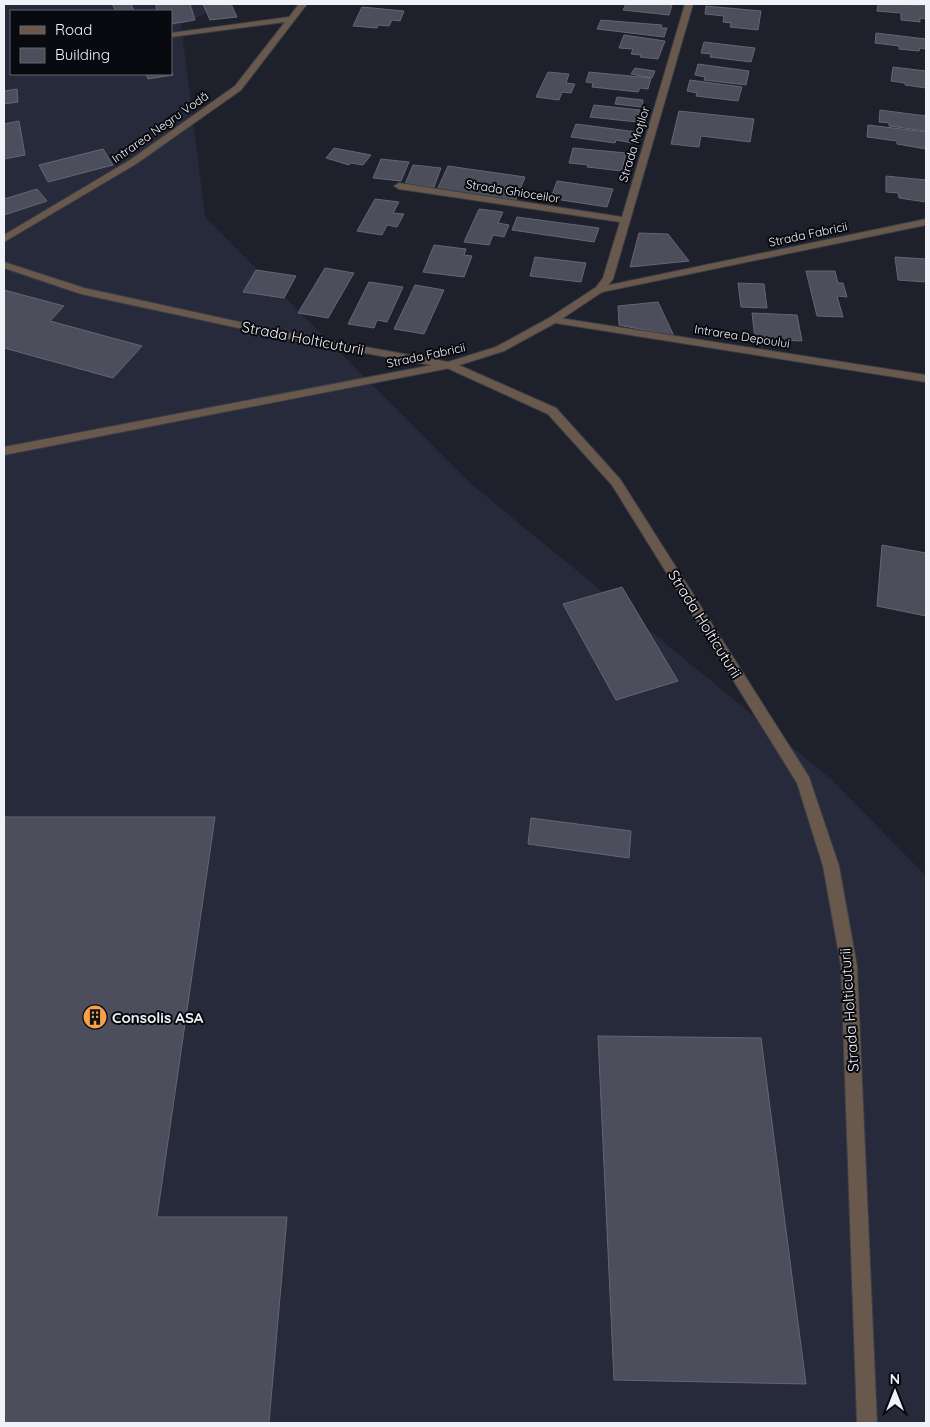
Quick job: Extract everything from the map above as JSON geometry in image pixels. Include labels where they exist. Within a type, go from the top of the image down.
[{"type":"street","name":"Intrarea Negru Vodă","points":[[4,239],[133,162],[238,88],[303,4]]},
{"type":"street","name":"Strada Moților","points":[[600,290],[608,279],[689,4]]},
{"type":"street","points":[[172,35],[292,20]]},
{"type":"street","name":"Strada Ghioceilor","points":[[399,186],[624,220]]},
{"type":"street","name":"Strada Fabricii","points":[[4,451],[450,365],[500,349],[553,320],[600,290],[926,222]]},
{"type":"street","name":"Strada Holticuturii","points":[[4,265],[81,291],[299,338],[450,365],[552,411],[616,482],[804,781],[831,866],[849,966],[867,1423]]},
{"type":"street","name":"Intrarea Depoului","points":[[553,320],[926,379]]},
{"type":"shaded area","points":[[4,4],[226,4],[181,25],[205,217],[470,483],[832,780],[926,876],[926,1423],[4,1423]]},
{"type":"building","points":[[112,4],[131,4],[134,10],[115,10]]},
{"type":"building","points":[[190,4],[195,20],[172,24],[172,10],[157,10],[156,5]]},
{"type":"building","points":[[203,4],[231,4],[237,17],[210,20]]},
{"type":"building","points":[[626,4],[672,5],[669,15],[623,10]]},
{"type":"building","points":[[878,4],[926,5],[926,19],[920,18],[920,22],[901,20],[901,13],[877,11]]},
{"type":"building","points":[[706,6],[761,11],[758,30],[730,27],[731,23],[723,22],[724,16],[705,14]]},
{"type":"building","points":[[362,7],[404,11],[400,21],[392,20],[389,26],[378,25],[377,28],[353,26]]},
{"type":"building","points":[[601,20],[662,25],[661,28],[667,28],[664,37],[597,29]]},
{"type":"building","points":[[876,33],[926,39],[926,49],[920,48],[919,51],[899,49],[899,46],[875,43]]},
{"type":"building","points":[[624,35],[665,41],[658,59],[640,57],[641,55],[631,54],[633,49],[619,48]]},
{"type":"building","points":[[704,42],[755,48],[751,62],[710,57],[711,54],[701,53]]},
{"type":"building","points":[[698,64],[749,71],[746,85],[704,80],[705,77],[695,75]]},
{"type":"building","points":[[893,67],[926,71],[926,88],[891,81]]},
{"type":"building","points":[[635,68],[655,71],[652,78],[631,74]]},
{"type":"building","points":[[172,72],[173,75],[148,79],[146,75],[172,75]]},
{"type":"building","points":[[548,72],[569,74],[566,83],[575,84],[571,93],[562,92],[559,100],[536,97]]},
{"type":"building","points":[[589,72],[651,78],[648,89],[640,88],[638,92],[592,87],[593,83],[586,82]]},
{"type":"building","points":[[690,80],[742,87],[738,101],[696,96],[697,93],[687,91]]},
{"type":"building","points":[[17,89],[18,102],[4,104],[4,91]]},
{"type":"building","points":[[617,97],[643,100],[642,107],[615,104]]},
{"type":"building","points":[[594,105],[640,110],[637,122],[590,117]]},
{"type":"building","points":[[880,110],[926,116],[926,131],[889,126],[889,123],[879,122]]},
{"type":"building","points":[[679,111],[754,119],[750,142],[701,136],[699,147],[671,144]]},
{"type":"building","points":[[19,121],[25,155],[4,159],[4,124]]},
{"type":"building","points":[[576,124],[637,132],[633,143],[616,140],[615,143],[571,137]]},
{"type":"building","points":[[868,125],[926,132],[926,149],[897,144],[897,141],[867,137]]},
{"type":"building","points":[[334,148],[371,155],[363,165],[351,163],[349,165],[326,158]]},
{"type":"building","points":[[573,148],[626,153],[622,171],[569,163]]},
{"type":"building","points":[[103,149],[113,165],[48,182],[39,165]]},
{"type":"building","points":[[381,159],[409,162],[401,181],[373,178]]},
{"type":"building","points":[[413,165],[441,168],[434,187],[405,184]]},
{"type":"building","points":[[448,166],[525,177],[516,200],[437,190]]},
{"type":"building","points":[[886,176],[926,180],[926,202],[899,198],[898,193],[886,192]]},
{"type":"building","points":[[557,181],[613,189],[607,207],[561,200],[562,197],[552,195]]},
{"type":"building","points":[[37,189],[47,201],[4,215],[4,199]]},
{"type":"building","points":[[375,199],[399,202],[393,213],[404,214],[397,227],[387,225],[382,235],[357,231]]},
{"type":"building","points":[[479,209],[503,212],[498,223],[509,225],[504,237],[493,235],[489,245],[464,242]]},
{"type":"building","points":[[517,217],[599,228],[594,242],[512,230]]},
{"type":"building","points":[[639,233],[668,234],[689,261],[630,267]]},
{"type":"building","points":[[434,245],[466,249],[464,255],[472,256],[464,277],[423,272]]},
{"type":"building","points":[[535,257],[586,263],[581,282],[530,276]]},
{"type":"building","points":[[895,257],[926,259],[926,282],[898,280]]},
{"type":"building","points":[[325,268],[354,273],[328,318],[298,313]]},
{"type":"building","points":[[256,270],[296,276],[284,298],[243,292]]},
{"type":"building","points":[[806,271],[835,271],[838,283],[843,283],[847,297],[837,296],[843,317],[817,316]]},
{"type":"building","points":[[369,282],[403,287],[387,322],[377,320],[374,328],[348,324]]},
{"type":"building","points":[[738,283],[764,284],[767,308],[741,307]]},
{"type":"building","points":[[415,285],[444,290],[424,334],[394,329]]},
{"type":"building","points":[[4,290],[64,306],[50,321],[142,346],[113,378],[4,348]]},
{"type":"building","points":[[658,302],[674,336],[619,325],[618,306]]},
{"type":"building","points":[[752,313],[797,315],[802,341],[755,339]]},
{"type":"building","points":[[882,545],[926,553],[926,616],[877,606]]},
{"type":"building","points":[[622,587],[678,681],[616,700],[563,604]]},
{"type":"building","name":"Consolis ASA","points":[[4,817],[215,817],[157,1217],[287,1217],[269,1423],[4,1423]]},
{"type":"building","points":[[531,818],[631,831],[629,858],[528,844]]},
{"type":"building","points":[[598,1036],[761,1038],[806,1384],[614,1380]]},
{"type":"place","name":"Consolis ASA","points":[[95,1017]]}]
